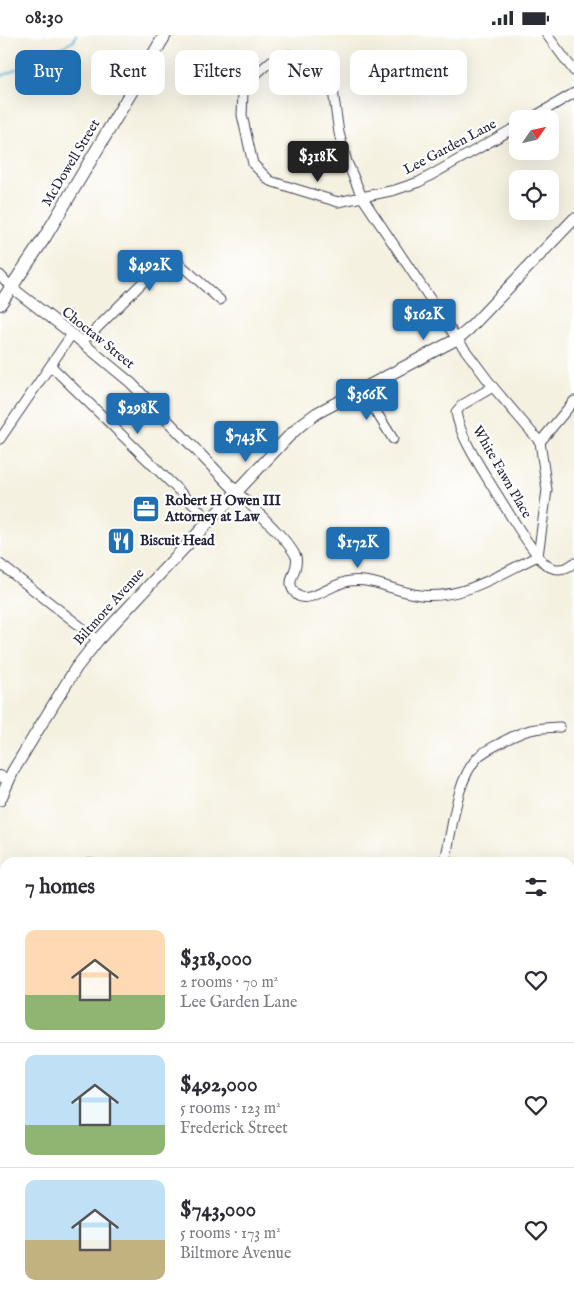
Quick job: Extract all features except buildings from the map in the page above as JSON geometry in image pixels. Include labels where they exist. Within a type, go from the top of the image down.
[{"type":"main road","name":"McDowell Street","points":[[0,304],[45,237],[165,35]]},
{"type":"main road","name":"Biltmore Avenue","points":[[1,796],[4,778],[76,668],[98,640],[302,424],[317,413],[457,339],[485,314],[574,219]]},
{"type":"street","points":[[547,35],[574,71]]},
{"type":"street","name":"Lee Garden Lane","points":[[362,197],[347,162],[339,133],[331,64],[289,55],[272,61],[254,76],[243,92],[242,115],[253,164],[270,181],[338,202],[362,197],[395,190],[419,182],[509,131]]},
{"type":"street","points":[[545,110],[574,93]]},
{"type":"street","points":[[362,197],[457,339],[493,387],[540,442],[547,490],[538,556],[544,565],[551,568],[565,569],[574,563]]},
{"type":"street","points":[[81,341],[90,335],[171,256],[220,300]]},
{"type":"street","name":"Choctaw Street","points":[[0,275],[11,287],[134,385],[237,492]]},
{"type":"street","points":[[0,439],[72,334]]},
{"type":"street","points":[[51,366],[209,521]]},
{"type":"street","name":"White Fawn Place","points":[[493,387],[462,405],[456,412],[458,423],[480,466],[526,541],[538,556]]},
{"type":"street","points":[[362,389],[393,439]]},
{"type":"street","points":[[540,442],[574,401]]},
{"type":"street","points":[[237,492],[280,535],[293,553],[296,565],[290,579],[296,594],[302,598],[316,596],[338,583],[354,580],[368,581],[421,595],[457,593],[472,588],[538,556]]},
{"type":"street","points":[[0,564],[98,640]]},
{"type":"street","points":[[446,857],[460,790],[469,769],[478,757],[521,732],[536,728],[560,727]]},
{"type":"waterway","points":[[0,77],[74,41],[76,35]]},
{"type":"place","name":"Robert H Owen III Attorney at Law","points":[[146,509]]},
{"type":"place","name":"Biscuit Head","points":[[121,541]]}]
